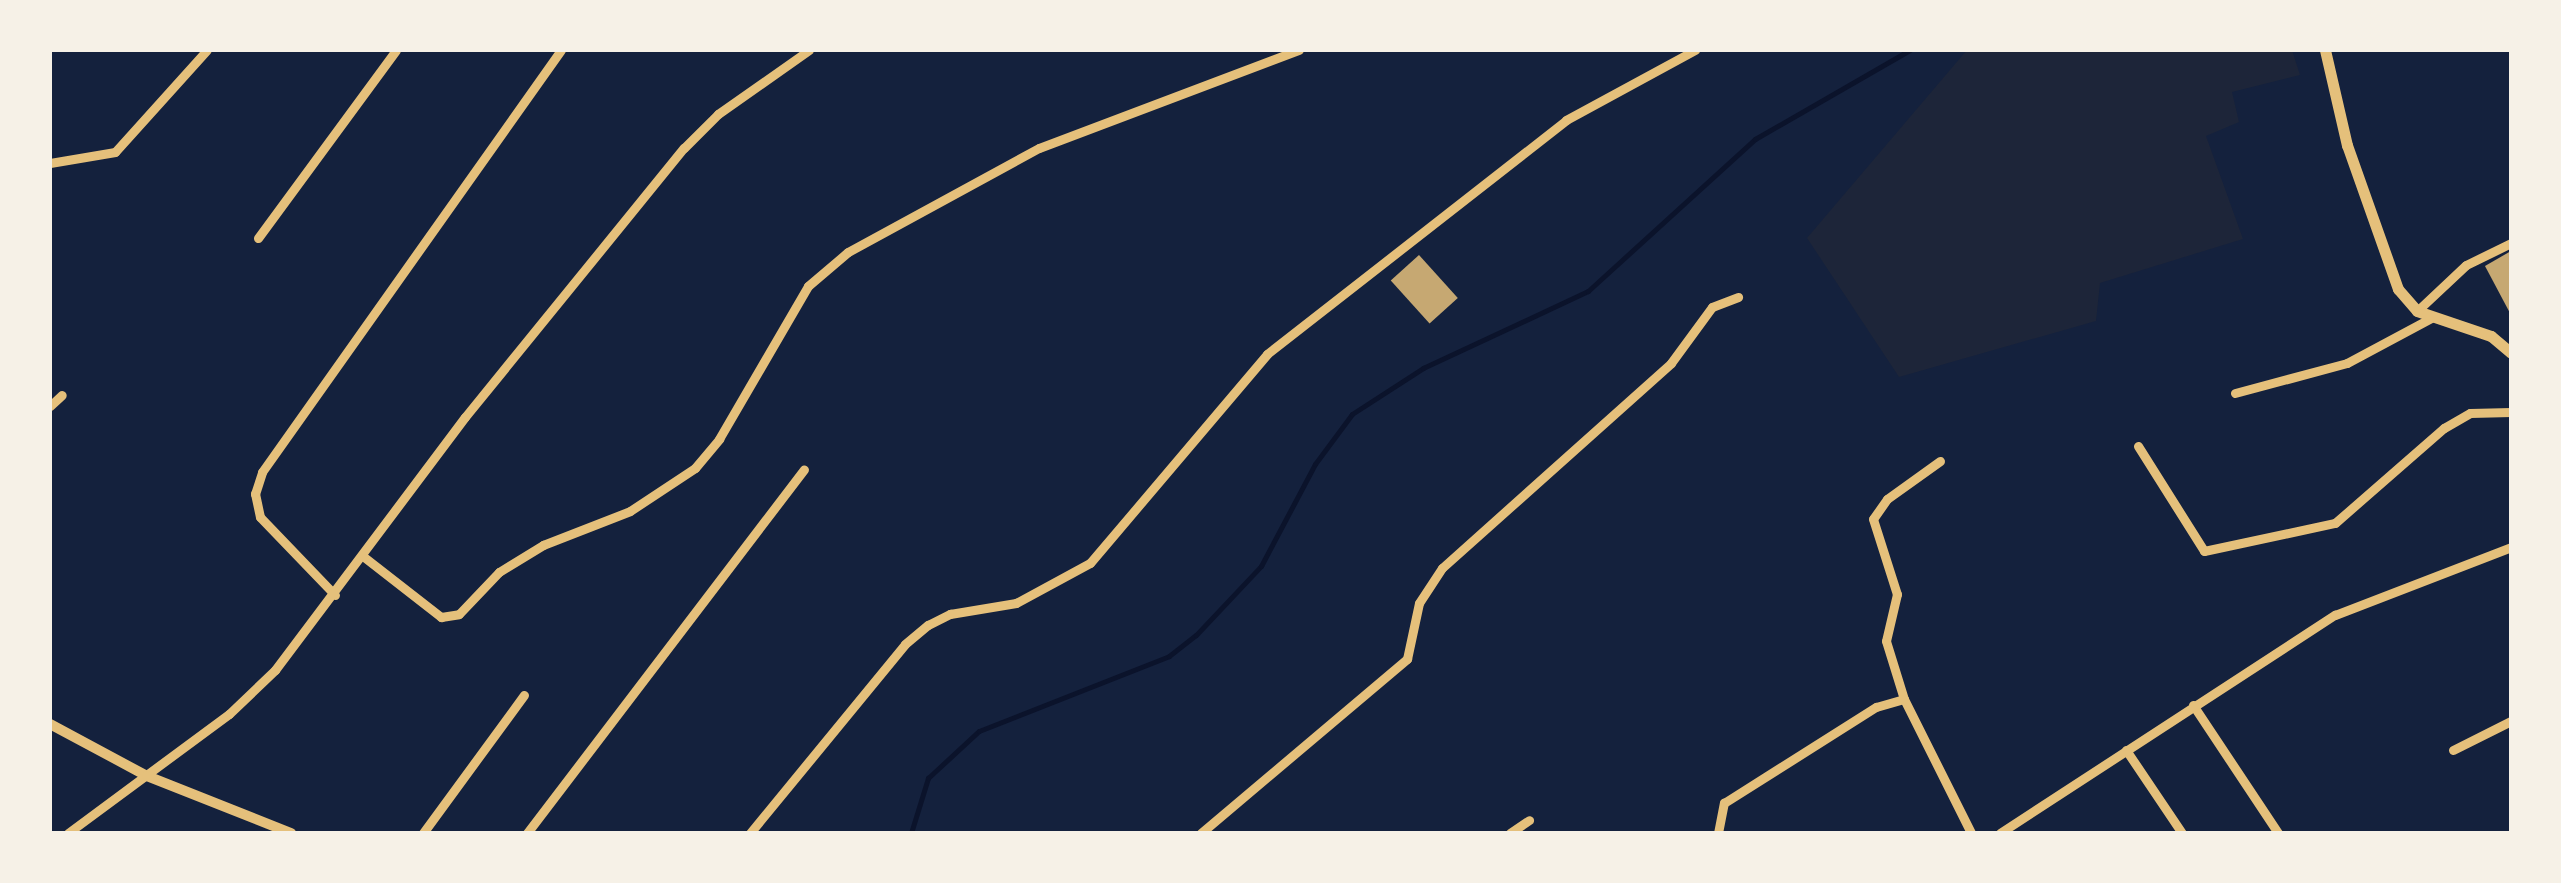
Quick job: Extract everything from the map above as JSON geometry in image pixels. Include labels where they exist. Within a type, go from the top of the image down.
[{"type":"main road","points":[[2325,50],[2347,146],[2390,277],[2418,310],[2492,336],[2511,353]]},
{"type":"street","points":[[50,163],[114,152],[207,50]]},
{"type":"street","points":[[258,238],[396,50]]},
{"type":"street","points":[[335,595],[260,517],[256,485],[561,50]]},
{"type":"street","points":[[68,833],[253,693],[335,595],[464,417],[684,148],[718,114],[809,50]]},
{"type":"street","points":[[364,557],[441,617],[459,614],[499,572],[543,545],[630,511],[695,468],[719,439],[808,286],[848,252],[1040,148],[1299,50]]},
{"type":"street","points":[[750,833],[928,625],[950,614],[1016,602],[1090,562],[1267,354],[1556,127],[1695,50]]},
{"type":"street","points":[[2418,310],[2466,266],[2511,244]]},
{"type":"street","points":[[1201,833],[1407,659],[1420,603],[1442,568],[1671,364],[1712,307],[1738,297]]},
{"type":"street","points":[[2235,392],[2347,362],[2433,318]]},
{"type":"street","points":[[50,406],[62,395]]},
{"type":"street","points":[[2138,446],[2204,551],[2335,523],[2444,428],[2470,413],[2511,412]]},
{"type":"street","points":[[1940,461],[1887,499],[1874,518],[1896,582],[1886,641],[1904,699],[1971,833]]},
{"type":"street","points":[[527,833],[804,469]]},
{"type":"street","points":[[2000,833],[2335,614],[2511,547]]},
{"type":"street","points":[[422,833],[524,695]]},
{"type":"street","points":[[1718,833],[1724,804],[1876,708],[1904,699]]},
{"type":"street","points":[[2193,705],[2278,833]]},
{"type":"street","points":[[2453,750],[2511,721]]},
{"type":"street","points":[[50,724],[148,776],[291,833]]},
{"type":"street","points":[[2126,750],[2182,833]]},
{"type":"street","points":[[1510,833],[1529,820]]},
{"type":"shaded area","points":[[1967,50],[2292,50],[2300,75],[2232,92],[2239,122],[2206,136],[2243,239],[2100,283],[2096,321],[1899,377],[1807,238]]},
{"type":"building","points":[[2511,251],[2511,315],[2485,266]]},
{"type":"building","points":[[1419,255],[1458,298],[1430,324],[1391,280]]},
{"type":"waterway","points":[[911,833],[928,778],[979,731],[1169,656],[1196,635],[1261,566],[1315,464],[1352,414],[1423,368],[1588,291],[1755,139],[1910,50]]}]
